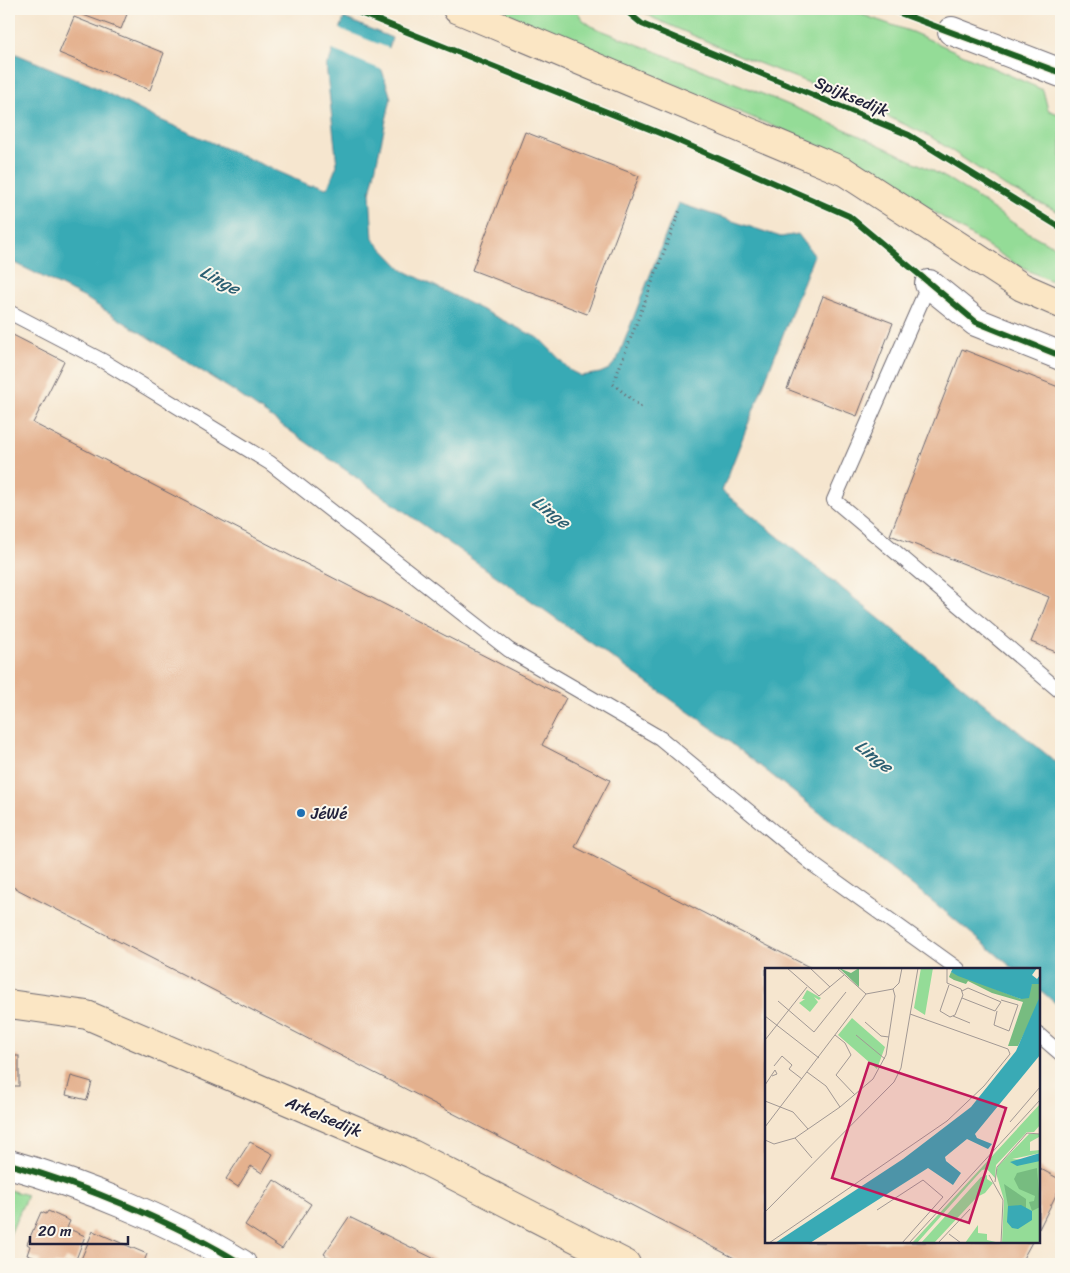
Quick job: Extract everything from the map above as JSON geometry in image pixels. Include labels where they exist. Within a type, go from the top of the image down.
[{"type":"main road","points":[[457,9],[844,172],[1022,287],[1061,304]]},
{"type":"main road","name":"Arkelsedijk","points":[[9,1004],[87,1015],[412,1154],[626,1264]]},
{"type":"street","points":[[952,31],[1061,73]]},
{"type":"street","points":[[929,284],[976,322],[1061,356]]},
{"type":"street","points":[[9,1164],[120,1204],[193,1238],[242,1264]]},
{"type":"lane","points":[[929,284],[834,500],[1061,692]]},
{"type":"lane","points":[[9,312],[103,360],[270,463],[509,650],[660,738],[815,866],[957,968]]},
{"type":"lane","points":[[1040,1036],[1061,1054]]},
{"type":"path","points":[[641,407],[613,384],[680,210]]},
{"type":"green space","points":[[496,9],[576,9],[582,19],[593,27],[766,95],[851,132],[935,172],[967,191],[1013,223],[1061,249],[1061,285],[1022,268],[853,160]]},
{"type":"green space","points":[[639,9],[846,9],[912,32],[1043,90],[1048,110],[1061,115],[1061,213],[1006,187],[931,137],[855,101],[743,57],[655,19]]},
{"type":"green space","points":[[9,1190],[27,1195],[9,1237]]},
{"type":"water","name":"Linge","points":[[344,18],[392,38],[382,70],[391,98],[370,193],[373,239],[403,270],[540,339],[571,371],[581,376],[600,373],[609,369],[617,360],[678,203],[781,237],[798,234],[814,255],[722,491],[1061,766],[1061,1008],[1040,990],[1040,968],[1013,968],[936,904],[713,729],[232,390],[87,299],[9,260],[9,51],[89,84],[156,118],[309,185],[314,184],[325,188],[328,187],[337,165],[326,65],[330,59]]},
{"type":"pier","points":[[338,28],[391,49],[385,71],[330,49]]},
{"type":"building","points":[[76,9],[129,9],[121,29],[75,12]]},
{"type":"building","points":[[74,17],[164,53],[150,90],[59,53]]},
{"type":"building","points":[[525,132],[639,176],[587,314],[472,270]]},
{"type":"building","points":[[823,296],[893,323],[857,416],[787,389]]},
{"type":"building","name":"JéWé","points":[[9,333],[64,361],[33,423],[566,698],[542,745],[610,780],[575,847],[811,968],[765,968],[765,1243],[1031,1243],[1020,1264],[746,1264],[9,885]]},
{"type":"building","points":[[962,349],[1061,388],[1061,654],[1031,642],[1049,597],[890,535]]},
{"type":"building","points":[[9,1056],[19,1056],[19,1086],[9,1086]]},
{"type":"building","points":[[71,1076],[92,1082],[87,1100],[66,1095]]},
{"type":"building","points":[[250,1142],[273,1154],[262,1173],[251,1166],[238,1187],[226,1179]]},
{"type":"building","points":[[1040,1169],[1061,1180],[1061,1185],[1040,1227]]},
{"type":"building","points":[[274,1180],[311,1204],[282,1249],[245,1225]]},
{"type":"building","points":[[48,1211],[70,1221],[67,1228],[85,1236],[75,1262],[66,1258],[63,1264],[39,1264],[41,1260],[27,1255],[30,1246],[27,1244],[41,1212],[46,1214]]},
{"type":"building","points":[[349,1217],[445,1264],[338,1264],[324,1254]]},
{"type":"building","points":[[93,1231],[147,1254],[143,1264],[79,1264]]},
{"type":"cycle path","points":[[350,9],[672,138],[849,216],[976,322],[1061,356]]},
{"type":"cycle path","name":"Spijksedijk","points":[[624,9],[642,24],[909,135],[1061,228]]},
{"type":"cycle path","points":[[889,9],[1061,73]]},
{"type":"cycle path","points":[[9,1164],[68,1183],[129,1206],[188,1234],[242,1264]]},
{"type":"place","name":"JéWé","points":[[301,813]]}]
